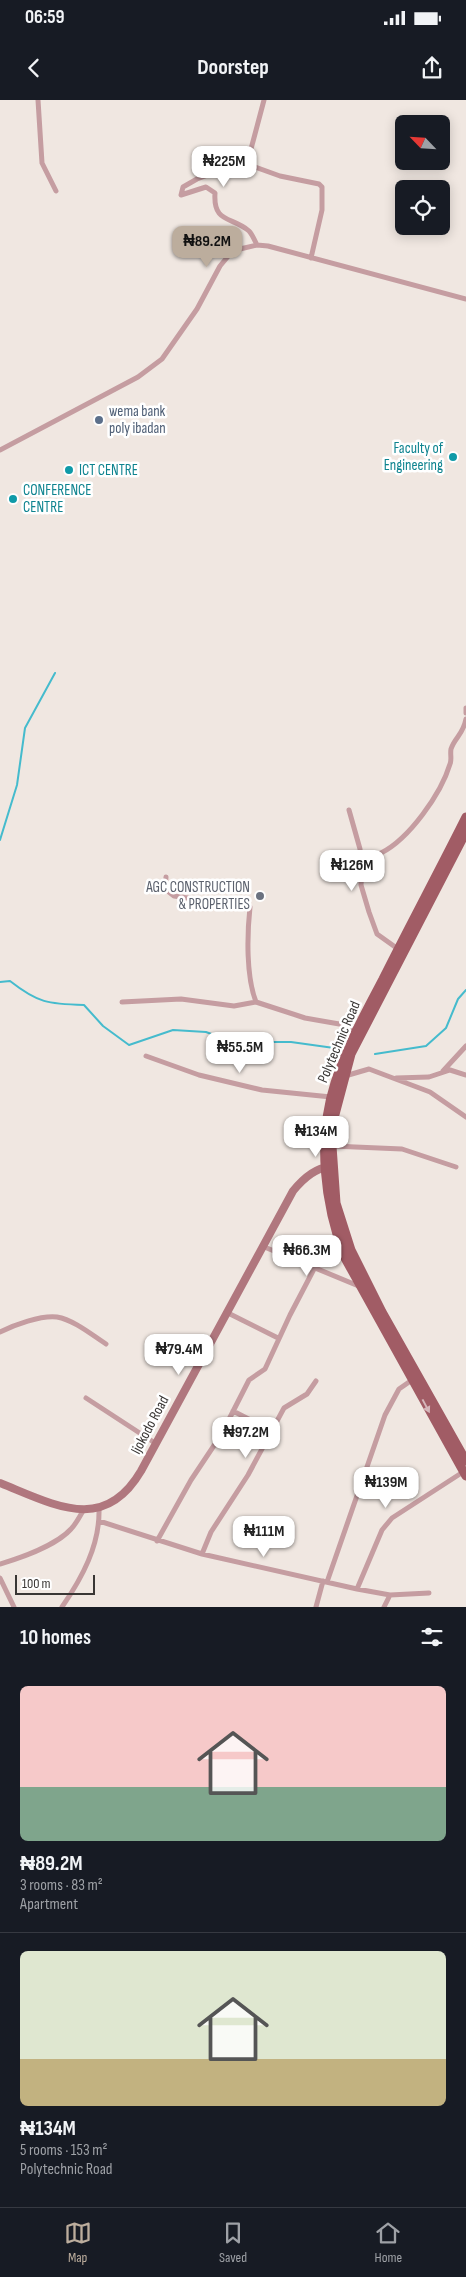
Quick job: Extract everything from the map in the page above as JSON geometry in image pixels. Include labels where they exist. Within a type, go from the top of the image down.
[{"type":"main road","name":"Polytechnic Road","points":[[465,1474],[345,1258],[336,1230],[326,1129],[331,1097],[345,1055],[466,817]]},
{"type":"main road","name":"Polytechnic Road","points":[[466,832],[351,1054],[334,1118],[329,1171],[339,1213],[354,1258],[466,1461]]},
{"type":"main road","name":"Ijokodo Road","points":[[0,1483],[64,1507],[84,1509],[98,1509],[126,1493],[142,1471],[155,1443],[293,1191],[310,1176],[329,1171]]},
{"type":"street","points":[[38,100],[42,163],[56,191]]},
{"type":"street","points":[[247,164],[264,100]]},
{"type":"street","points":[[257,245],[250,231],[223,217],[216,210],[215,193],[206,187],[181,195],[183,187],[197,179],[221,170],[247,164],[280,176],[319,184],[322,187],[322,210],[311,258]]},
{"type":"street","points":[[0,450],[130,381],[162,359],[197,309],[220,266],[230,254],[240,249],[257,245],[466,299]]},
{"type":"street","points":[[466,708],[466,713]]},
{"type":"street","points":[[340,864],[362,860],[379,854],[397,844],[423,814],[450,764],[451,749],[464,731],[466,719]]},
{"type":"street","points":[[349,810],[362,860],[360,885],[377,934],[398,949]]},
{"type":"street","points":[[166,877],[165,889],[174,896],[250,907],[248,927],[251,989],[256,1002]]},
{"type":"street","points":[[122,1002],[146,999],[167,1001],[181,999],[234,1006],[256,1002],[306,1018],[345,1025],[357,1030]]},
{"type":"street","points":[[442,1072],[466,1046]]},
{"type":"street","points":[[146,1056],[199,1075],[262,1090],[331,1097]]},
{"type":"street","points":[[344,1077],[356,1071],[369,1069],[430,1092],[466,1117]]},
{"type":"street","points":[[393,1078],[429,1077],[450,1070],[466,1075]]},
{"type":"street","points":[[332,1146],[402,1149],[456,1167]]},
{"type":"street","points":[[262,1246],[361,1288]]},
{"type":"street","points":[[157,1541],[191,1480],[221,1435],[249,1380],[265,1369],[278,1338],[314,1269]]},
{"type":"street","points":[[226,1312],[278,1338]]},
{"type":"street","points":[[0,1332],[16,1324],[56,1317],[69,1321],[106,1344]]},
{"type":"street","points":[[316,1607],[385,1415],[399,1389],[412,1380]]},
{"type":"street","points":[[202,1554],[211,1532],[248,1475],[270,1430],[284,1408],[307,1394],[316,1381]]},
{"type":"street","points":[[86,1398],[155,1443]]},
{"type":"street","points":[[233,1411],[270,1430]]},
{"type":"street","points":[[357,1589],[382,1530],[392,1518],[465,1474]]},
{"type":"street","points":[[0,1564],[30,1553],[61,1537],[71,1530],[84,1509]]},
{"type":"street","points":[[62,1607],[76,1587],[89,1560],[99,1521],[98,1509]]},
{"type":"street","points":[[99,1521],[202,1554],[357,1589],[390,1595],[429,1593]]},
{"type":"street","points":[[0,1578],[14,1607]]},
{"type":"street","points":[[384,1607],[390,1595]]},
{"type":"waterway","points":[[0,840],[17,785],[25,728],[55,673]]},
{"type":"waterway","points":[[0,982],[10,981],[28,994],[44,1001],[84,1005],[103,1026],[129,1045],[173,1030],[206,1032],[233,1042],[291,1042],[334,1048]]},
{"type":"waterway","points":[[375,1054],[426,1046],[446,1028],[458,999],[466,990]]},
{"type":"place","name":"wema bank poly ibadan","points":[[99,420]]},
{"type":"place","name":"Faculty of Engineering","points":[[453,457]]},
{"type":"place","name":"ICT CENTRE","points":[[69,470]]},
{"type":"place","name":"CONFERENCE CENTRE","points":[[13,499]]},
{"type":"place","name":"AGC CONSTRUCTION & PROPERTIES","points":[[260,896]]}]
